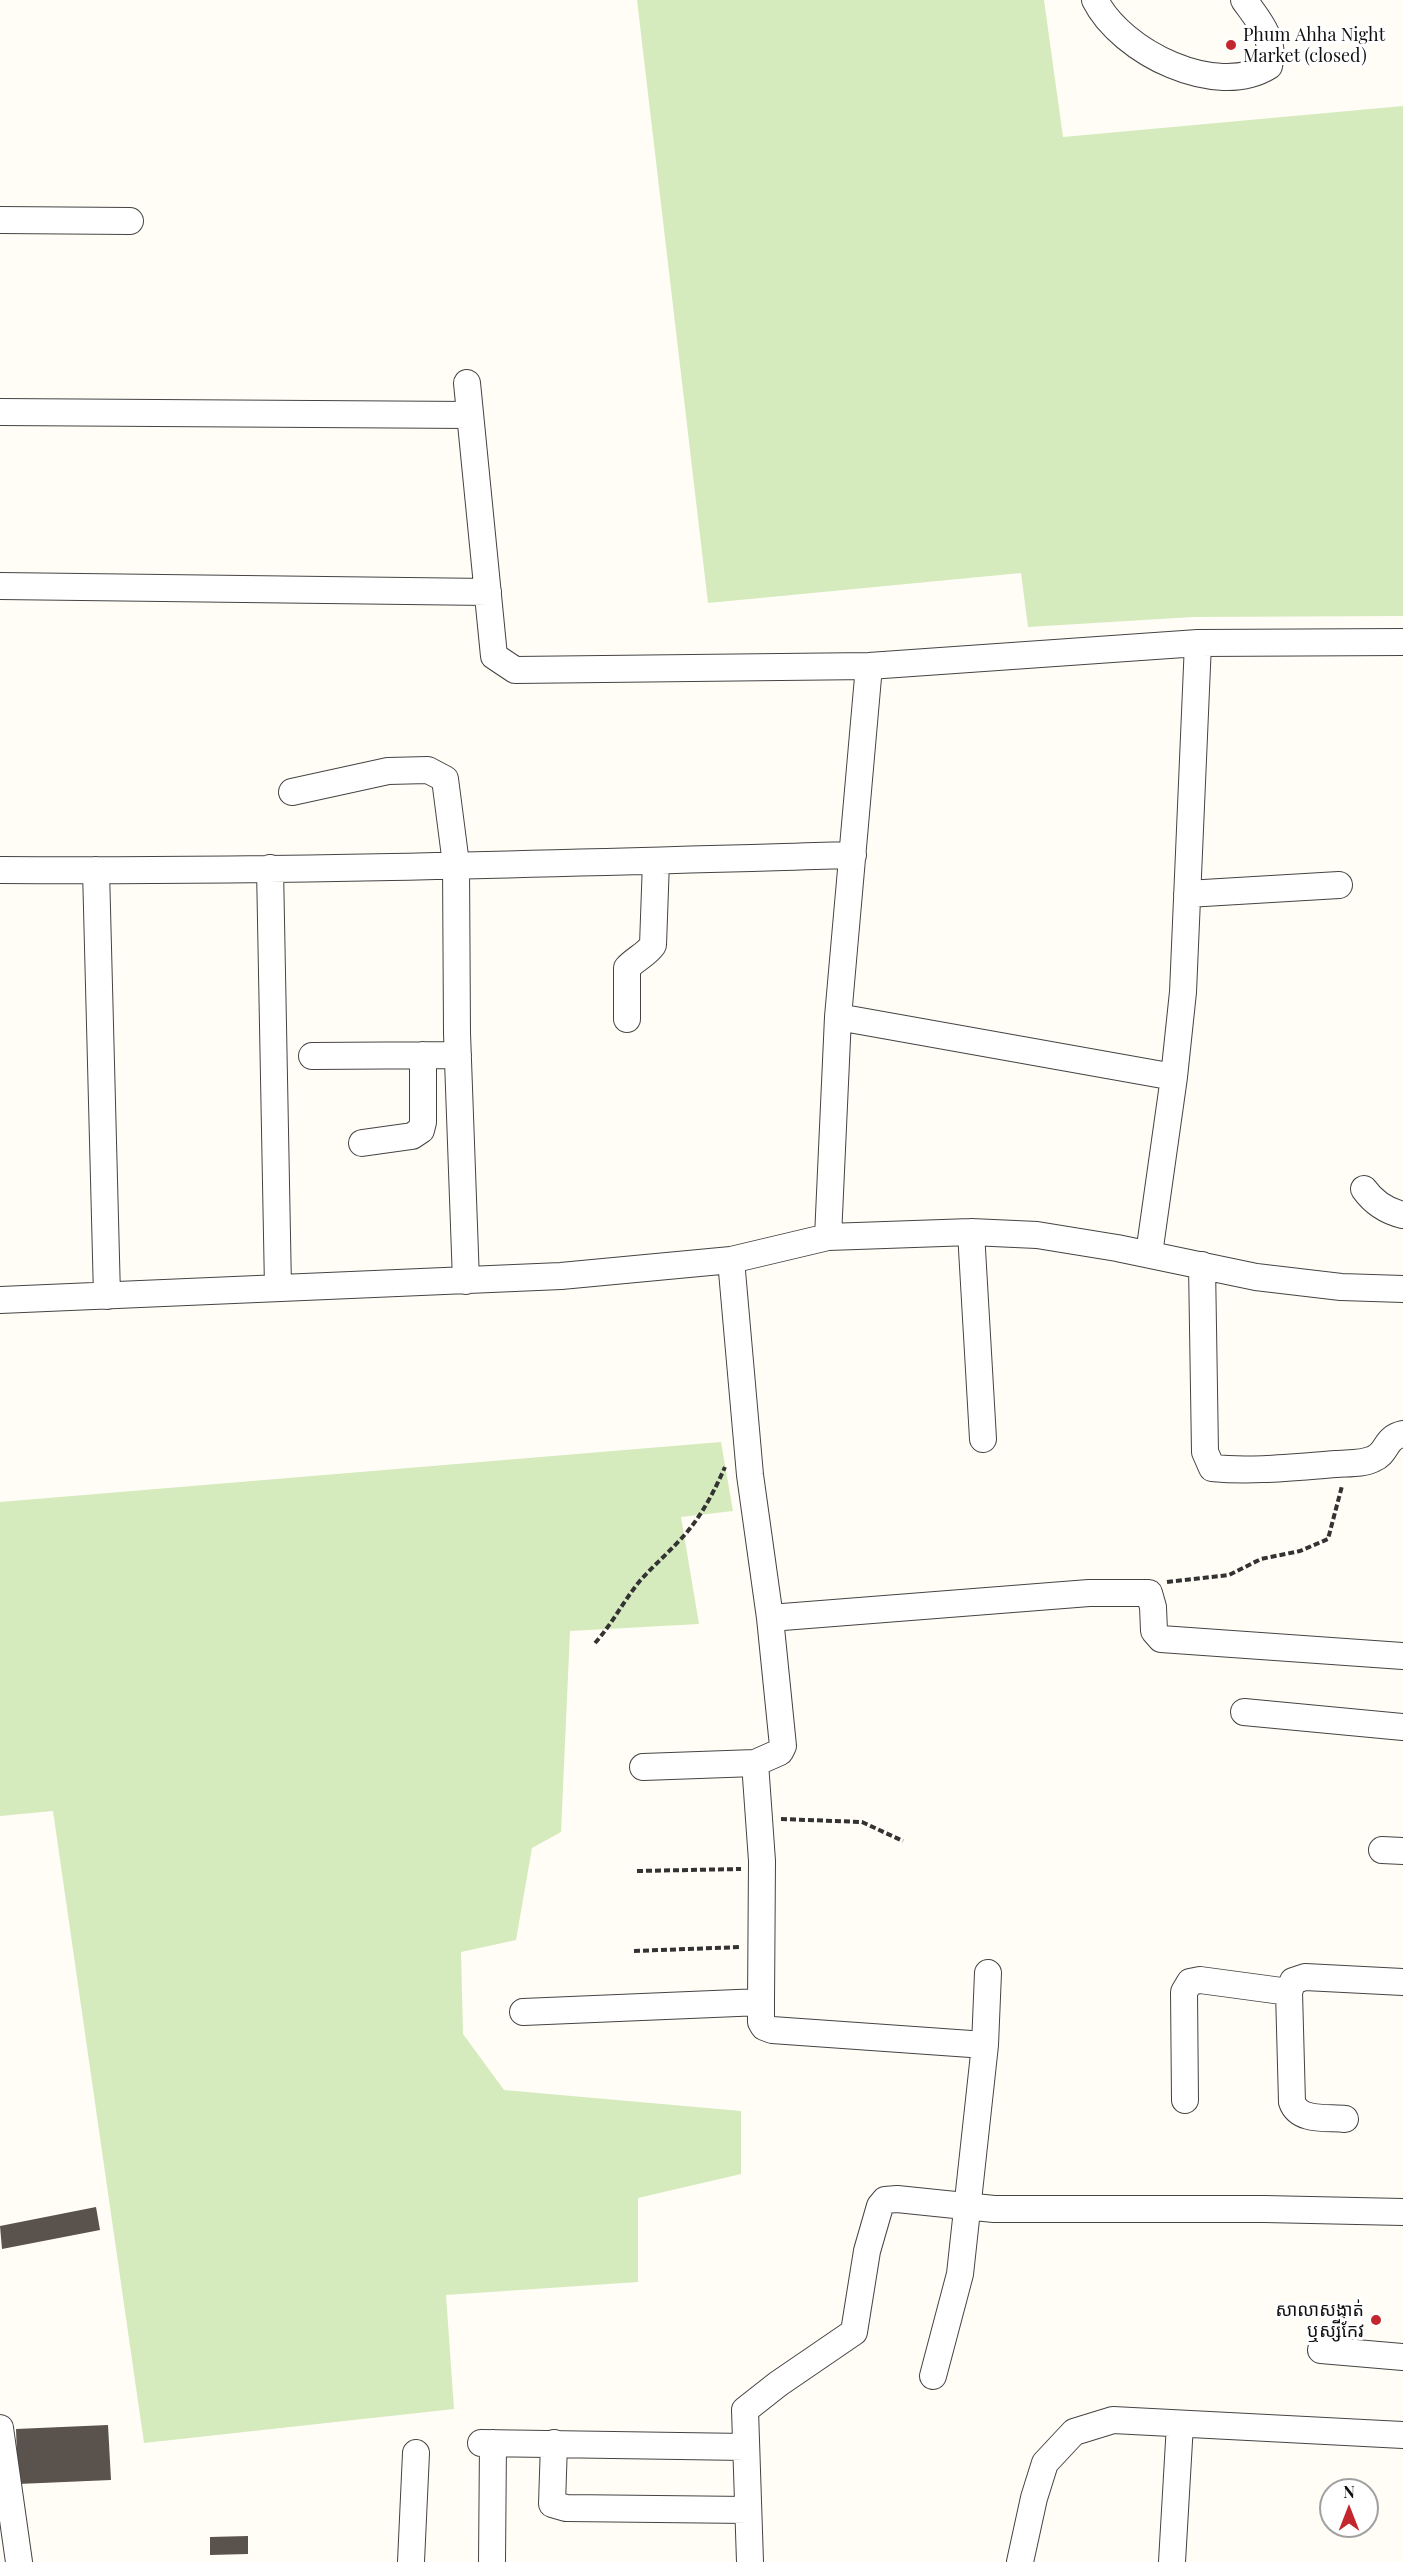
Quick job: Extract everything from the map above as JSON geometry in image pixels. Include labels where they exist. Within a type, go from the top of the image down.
[{"type":"street","points":[[1095,0],[1113,24],[1151,55],[1166,64],[1193,73],[1219,77],[1244,76],[1260,72],[1269,66],[1272,56],[1269,39],[1244,0]]},
{"type":"street","points":[[0,220],[129,221]]},
{"type":"street","points":[[467,383],[494,656],[515,670],[869,666],[1198,643],[1403,642]]},
{"type":"street","points":[[0,412],[470,416]]},
{"type":"street","points":[[0,586],[488,592]]},
{"type":"street","points":[[1149,1254],[1174,1077],[1183,992],[1198,643]]},
{"type":"street","points":[[828,1236],[838,1017],[869,666]]},
{"type":"street","points":[[292,792],[388,771],[428,770],[445,779],[456,864],[458,1055],[466,1281]]},
{"type":"street","points":[[0,870],[270,868],[854,855]]},
{"type":"street","points":[[627,1019],[627,968],[648,952],[653,945],[656,861]]},
{"type":"street","points":[[270,868],[278,1288]]},
{"type":"street","points":[[96,870],[107,1296]]},
{"type":"street","points":[[1187,894],[1339,885]]},
{"type":"street","points":[[838,1017],[1174,1077]]},
{"type":"street","points":[[362,1143],[412,1136],[421,1130],[423,1055]]},
{"type":"street","points":[[312,1056],[458,1055]]},
{"type":"street","points":[[1364,1189],[1373,1201],[1391,1212],[1403,1215]]},
{"type":"street","points":[[0,1300],[561,1276],[731,1260],[828,1236],[971,1232],[1037,1235],[1149,1254],[1266,1278],[1341,1287],[1403,1288]]},
{"type":"street","points":[[971,1232],[983,1439]]},
{"type":"street","points":[[643,1767],[755,1762],[780,1752],[783,1746],[770,1618],[750,1475],[731,1260]]},
{"type":"street","points":[[1202,1265],[1205,1452],[1210,1466],[1248,1469],[1371,1460],[1382,1454],[1388,1442],[1403,1434]]},
{"type":"street","points":[[770,1618],[1089,1593],[1149,1593],[1153,1607],[1154,1631],[1161,1639],[1403,1656]]},
{"type":"street","points":[[1244,1712],[1403,1727]]},
{"type":"street","points":[[755,1762],[762,1869],[761,2022],[764,2027],[772,2030],[985,2045]]},
{"type":"street","points":[[933,2376],[960,2274],[985,2045],[988,1973]]},
{"type":"street","points":[[1345,2119],[1304,2115],[1294,2108],[1289,1992],[1293,1981],[1305,1977],[1403,1982]]},
{"type":"street","points":[[1185,2100],[1184,1992],[1190,1982],[1200,1980],[1289,1992]]},
{"type":"street","points":[[523,2012],[761,2002]]},
{"type":"street","points":[[750,2562],[745,2410],[854,2332],[867,2251],[880,2206],[885,2200],[897,2199],[967,2207],[1403,2212]]},
{"type":"street","points":[[1321,2350],[1403,2357]]},
{"type":"street","points":[[1020,2562],[1034,2498],[1046,2463],[1074,2432],[1113,2420],[1403,2435]]},
{"type":"street","points":[[1172,2562],[1180,2424]]},
{"type":"street","points":[[0,2428],[19,2562]]},
{"type":"street","points":[[492,2562],[487,2443],[745,2447]]},
{"type":"street","points":[[554,2443],[552,2504],[566,2508],[748,2510]]},
{"type":"street","points":[[411,2562],[417,2453]]},
{"type":"path","points":[[595,1643],[609,1628],[618,1609],[640,1581],[680,1541],[699,1516],[728,1461]]},
{"type":"path","points":[[1149,1593],[1159,1583],[1229,1575],[1261,1559],[1300,1551],[1328,1539],[1348,1462]]},
{"type":"path","points":[[759,1818],[862,1822],[903,1841]]},
{"type":"path","points":[[637,1871],[762,1869]]},
{"type":"path","points":[[634,1951],[762,1946]]},
{"type":"green space","points":[[637,0],[1044,0],[1063,137],[1403,106],[1403,616],[1193,617],[1028,627],[1021,573],[708,603]]},
{"type":"green space","points":[[721,1442],[733,1511],[681,1517],[699,1624],[570,1631],[561,1832],[532,1848],[516,1940],[461,1952],[463,2034],[504,2090],[741,2111],[741,2174],[638,2198],[638,2282],[446,2295],[454,2409],[144,2443],[53,1811],[0,1816],[0,1502]]},
{"type":"building","points":[[96,2207],[100,2230],[2,2249],[0,2226]]},
{"type":"building","points":[[108,2425],[111,2480],[18,2484],[16,2429]]},
{"type":"building","points":[[248,2536],[248,2554],[210,2555],[210,2537]]},
{"type":"place","name":"Phum Ahha Night Market (closed)","points":[[1231,45]]},
{"type":"place","name":"សាលាសង្កាត់ ឬស្សីកែវ","points":[[1376,2320]]}]
